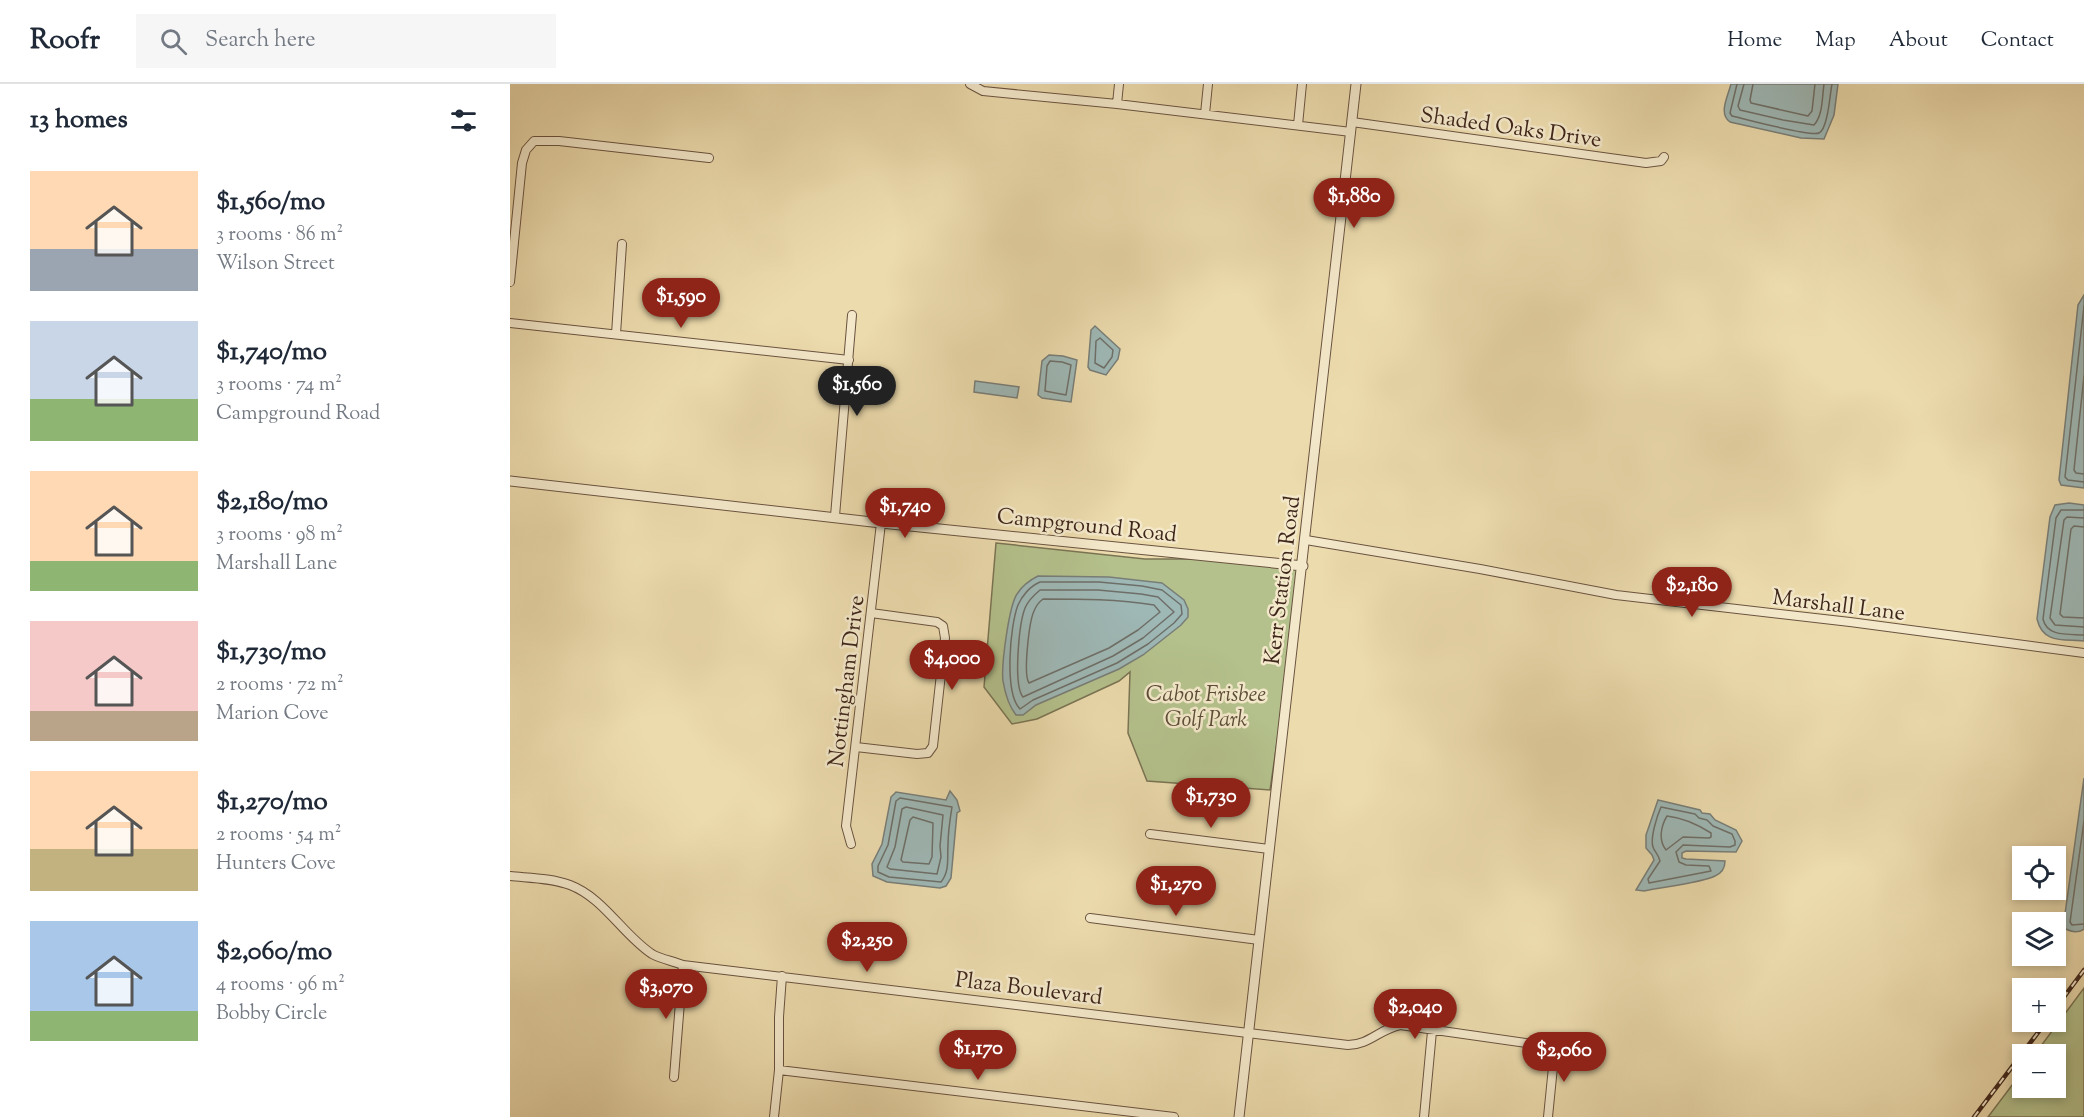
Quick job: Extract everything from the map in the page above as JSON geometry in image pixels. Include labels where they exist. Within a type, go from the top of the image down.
[{"type":"street","name":"Shaded Oaks Drive","points":[[970,84],[983,91],[1298,124],[1351,127],[1646,163],[1661,161],[1664,157]]},
{"type":"street","points":[[1117,104],[1119,84]]},
{"type":"street","points":[[1205,114],[1208,84]]},
{"type":"street","points":[[1298,124],[1302,84]]},
{"type":"street","name":"Kerr Station Road","points":[[1239,1117],[1356,84]]},
{"type":"street","points":[[510,282],[522,163],[526,150],[534,141],[559,141],[709,158]]},
{"type":"street","points":[[616,334],[622,244]]},
{"type":"street","points":[[834,516],[852,315]]},
{"type":"street","points":[[510,323],[849,360]]},
{"type":"street","name":"Campground Road","points":[[510,481],[881,523],[1303,566]]},
{"type":"street","name":"Nottingham Drive","points":[[851,844],[846,826],[881,523]]},
{"type":"street","name":"Marshall Lane","points":[[1306,540],[1480,569],[1616,595],[1850,622],[2084,653]]},
{"type":"street","points":[[855,747],[917,754],[928,753],[933,746],[945,638],[944,626],[937,622],[871,613]]},
{"type":"street","points":[[1150,834],[1269,849]]},
{"type":"street","name":"Plaza Boulevard","points":[[510,876],[545,879],[571,885],[591,897],[640,945],[655,956],[683,965],[1357,1045],[1365,1043],[1390,1027],[1400,1025],[1589,1052]]},
{"type":"street","points":[[1090,918],[1259,940]]},
{"type":"street","points":[[674,1077],[683,965]]},
{"type":"street","points":[[774,1117],[780,1070],[779,1017],[782,976]]},
{"type":"street","points":[[1424,1117],[1435,999]]},
{"type":"street","points":[[1548,1117],[1555,1047]]},
{"type":"street","points":[[780,1070],[1174,1117]]},
{"type":"green space","name":"Cabot Frisbee Golf Park","points":[[996,543],[1145,559],[1234,559],[1303,566],[1270,790],[1147,781],[1128,733],[1130,672],[1119,681],[1037,719],[1012,724],[984,687]]},
{"type":"green space","points":[[2084,988],[2084,1117],[1988,1117],[2012,1085],[2012,1098],[2066,1098],[2066,1044],[2042,1044],[2051,1032],[2066,1032],[2066,1012]]},
{"type":"water","points":[[1731,84],[1838,84],[1834,115],[1824,139],[1801,138],[1730,122],[1726,119],[1724,110]]},
{"type":"water","points":[[2084,295],[2084,488],[2061,485],[2059,480],[2078,305]]},
{"type":"water","points":[[1095,326],[1120,349],[1118,359],[1106,375],[1090,370],[1088,367],[1091,330]]},
{"type":"water","points":[[1049,355],[1077,360],[1071,402],[1042,398],[1038,395],[1042,361]]},
{"type":"water","points":[[975,381],[1019,387],[1017,398],[974,392]]},
{"type":"water","points":[[2069,503],[2084,505],[2084,641],[2055,639],[2044,633],[2037,619],[2050,517],[2055,505]]},
{"type":"water","points":[[1038,576],[1109,577],[1162,583],[1184,600],[1188,609],[1188,617],[1143,655],[1119,669],[1036,705],[1023,715],[1016,715],[1007,699],[1003,681],[1006,636],[1017,594],[1021,588]]},
{"type":"water","points":[[2084,778],[2084,929],[2076,932],[2066,929],[2065,912]]},
{"type":"water","points":[[950,791],[957,800],[960,811],[957,813],[951,878],[946,886],[940,888],[887,882],[873,876],[872,864],[882,844],[891,797],[896,792],[946,800]]},
{"type":"water","points":[[1658,800],[1700,810],[1736,830],[1742,841],[1736,852],[1686,851],[1682,853],[1682,858],[1686,859],[1725,861],[1720,873],[1691,883],[1644,891],[1636,890],[1654,860],[1646,848],[1646,835]]},
{"type":"railway","points":[[2066,994],[2084,970]]},
{"type":"railway","points":[[1974,1117],[2038,1032]]}]
